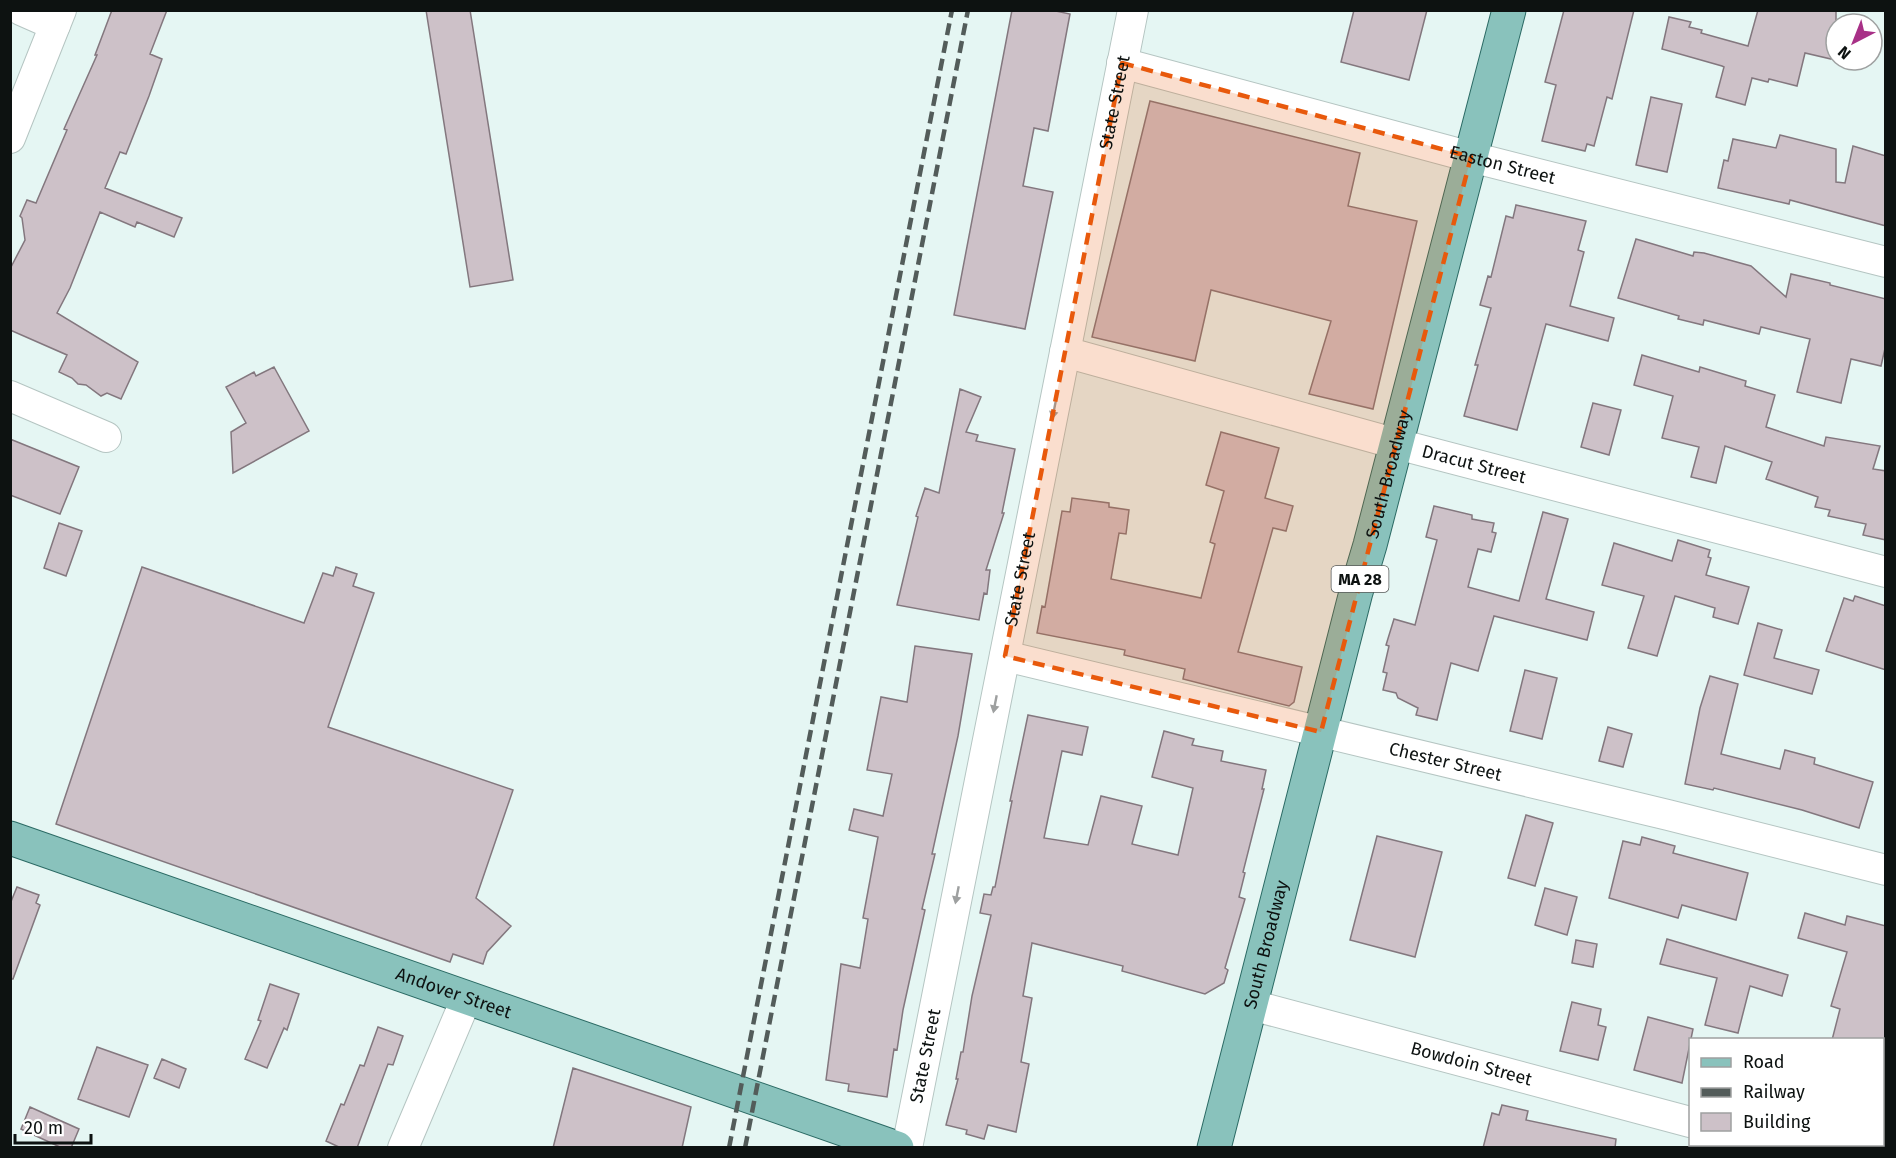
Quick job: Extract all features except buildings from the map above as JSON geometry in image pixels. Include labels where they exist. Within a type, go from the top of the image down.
[{"type":"main road","name":"South Broadway","points":[[1214,1148],[1509,10]]},
{"type":"main road","name":"Andover Street","points":[[10,838],[897,1148]]},
{"type":"street","points":[[10,138],[58,18],[21,10]]},
{"type":"street","name":"State Street","points":[[907,1148],[1133,10]]},
{"type":"street","name":"Easton Street","points":[[1122,63],[1471,157],[1886,262]]},
{"type":"street","name":"Dracut Street","points":[[1065,352],[1397,444],[1886,572]]},
{"type":"street","points":[[10,396],[106,437]]},
{"type":"street","name":"Chester Street","points":[[1005,656],[1668,815],[1886,870]]},
{"type":"street","points":[[402,1148],[466,998]]},
{"type":"street","name":"Bowdoin Street","points":[[1251,1005],[1689,1122]]},
{"type":"highlighted area","points":[[1122,63],[1471,157],[1321,732],[1005,656]]},
{"type":"railway","points":[[729,1148],[952,10]]},
{"type":"railway","points":[[745,1148],[968,10]]}]
